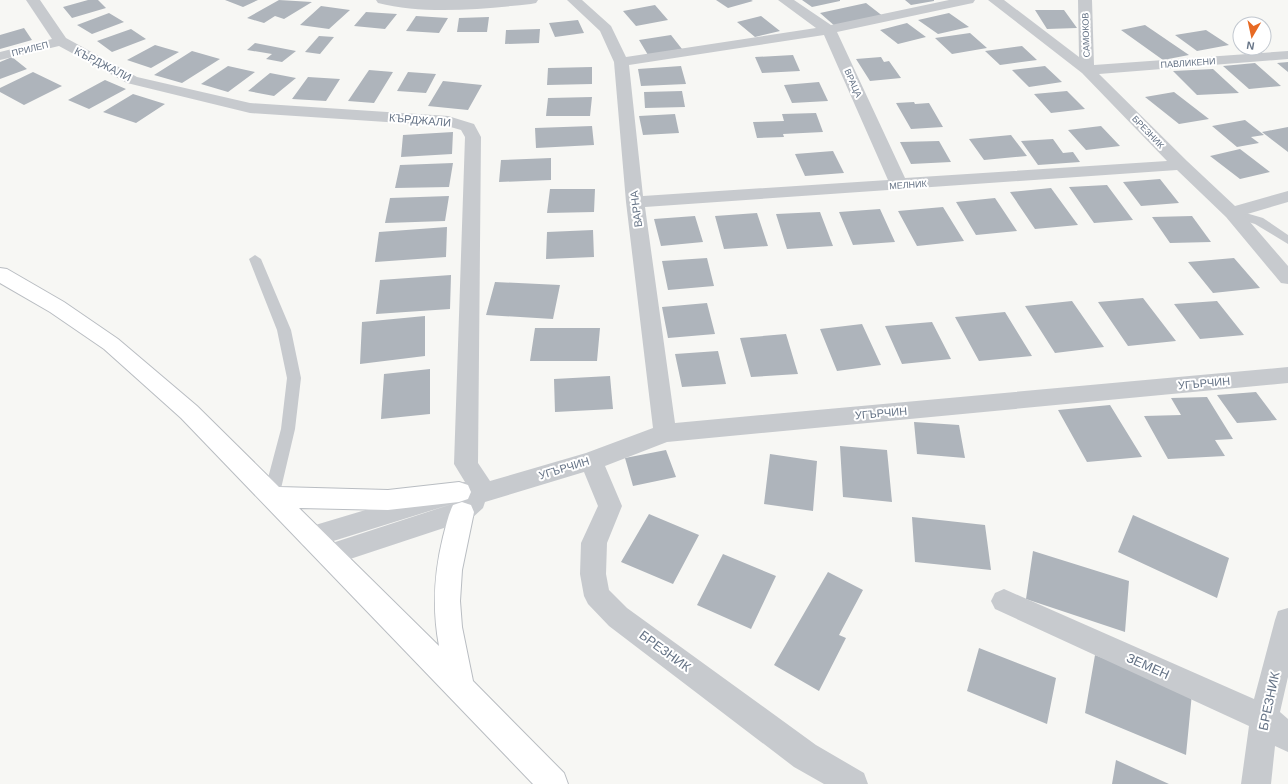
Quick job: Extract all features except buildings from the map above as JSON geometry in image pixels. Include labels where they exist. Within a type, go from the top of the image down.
[{"type":"main road","points":[[0,274],[57,307],[111,344],[189,412],[271,497],[518,746],[553,784]]},
{"type":"main road","points":[[271,497],[460,502],[447,590],[448,621],[461,689]]},
{"type":"street","name":"КЪРДЖАЛИ","points":[[34,0],[61,42],[132,80],[250,108],[448,121],[468,126],[473,137],[466,464],[484,493]]},
{"type":"street","points":[[383,0],[408,4],[501,3],[531,0]]},
{"type":"street","name":"ВАРНА","points":[[574,0],[606,29],[620,62],[635,202],[665,433]]},
{"type":"street","points":[[785,0],[829,30]]},
{"type":"street","points":[[620,62],[829,30],[968,0]]},
{"type":"street","name":"БРЕЗНИК","points":[[995,0],[1087,70],[1181,166],[1232,213],[1288,278]]},
{"type":"street","name":"САМОКОВ","points":[[1085,0],[1087,70]]},
{"type":"street","name":"ВРАЦА","points":[[829,30],[898,185]]},
{"type":"street","name":"ПРИЛЕП","points":[[0,56],[61,42]]},
{"type":"street","name":"ПАВЛИКЕНИ","points":[[1087,70],[1288,55]]},
{"type":"street","name":"МЕЛНИК","points":[[635,202],[1181,166]]},
{"type":"street","points":[[1232,213],[1288,196]]},
{"type":"street","name":"УГЪРЧИН","points":[[329,554],[484,493],[591,461],[665,433],[1288,375]]},
{"type":"street","name":"БРЕЗНИК","points":[[591,461],[610,506],[594,543],[593,574],[597,596],[618,617],[805,756],[853,784]]},
{"type":"street","name":"УГЪРЧИН","points":[[311,537],[460,502]]},
{"type":"street","name":"ЗЕМЕН","points":[[1004,601],[1264,718],[1288,737]]},
{"type":"street","name":"БРЕЗНИК","points":[[1256,784],[1264,718],[1288,620]]},
{"type":"lane","points":[[1232,213],[1259,221],[1288,240]]},
{"type":"lane","points":[[254,259],[284,330],[294,378],[288,429],[271,497]]}]
